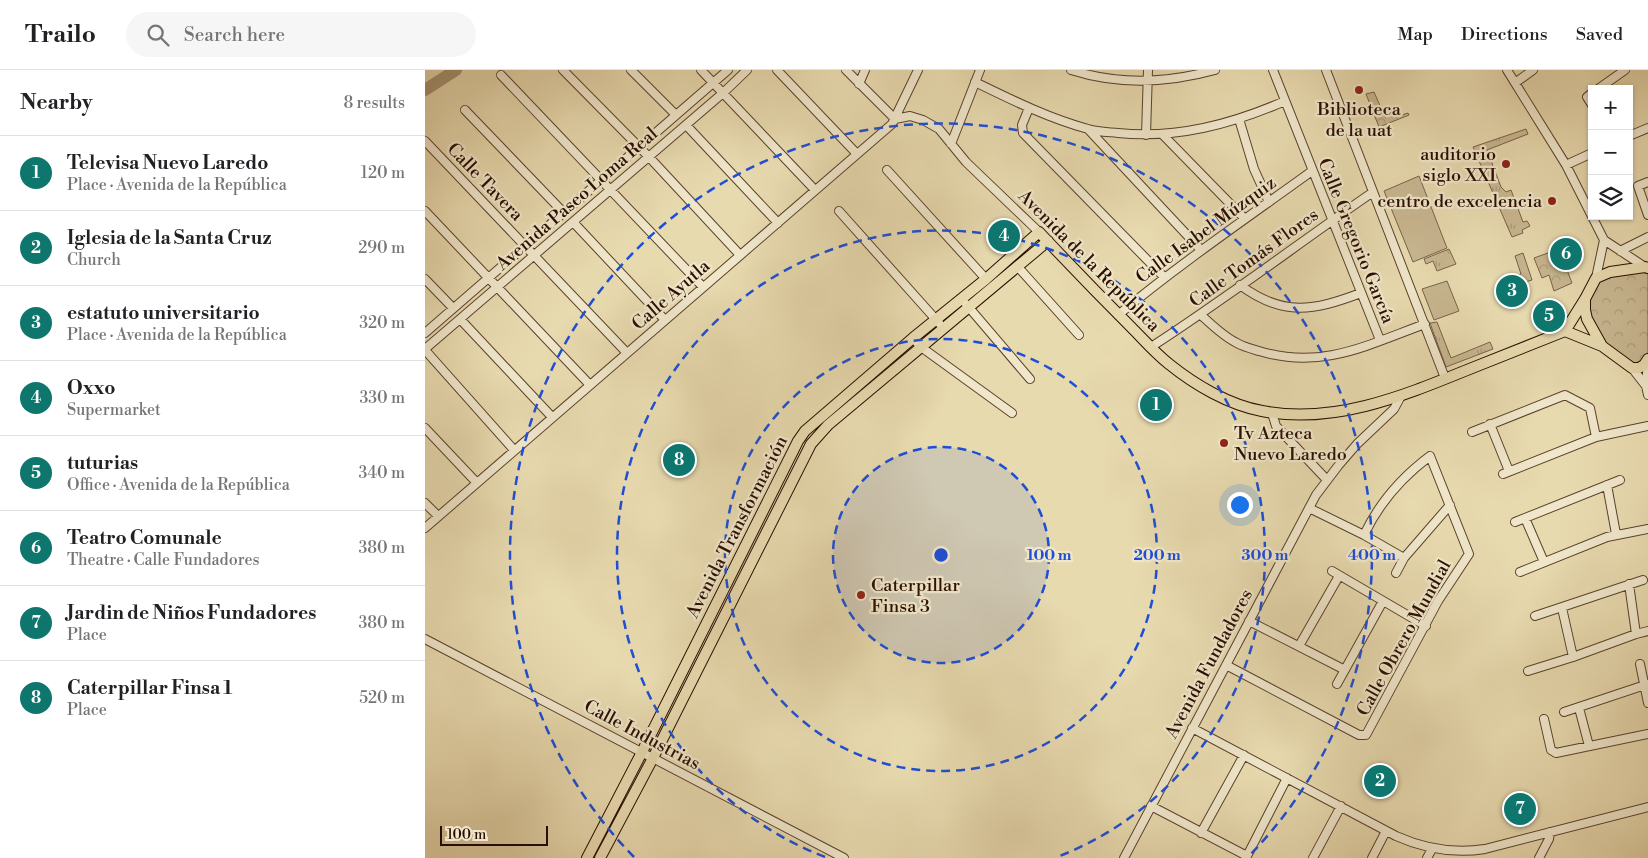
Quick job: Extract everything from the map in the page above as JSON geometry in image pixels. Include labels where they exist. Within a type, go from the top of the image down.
[{"type":"main road","name":"Avenida de la República","points":[[1039,232],[1118,315],[1170,365],[1207,390],[1248,408],[1272,413],[1304,414],[1338,411],[1401,396],[1565,331]]},
{"type":"main road","name":"Avenida Transformación","points":[[600,858],[653,758],[806,451],[816,438],[921,347],[961,299],[1039,232]]},
{"type":"main road","name":"Avenida Transformación","points":[[587,858],[798,441],[805,431],[913,338],[968,307],[1048,241]]},
{"type":"main road","points":[[1647,268],[1609,272],[1596,278],[1585,300],[1565,331],[1602,346],[1631,368],[1639,368],[1648,359]]},
{"type":"main road","points":[[1585,300],[1587,319],[1602,346]]},
{"type":"main road","points":[[895,354],[904,361]]},
{"type":"main road","points":[[880,366],[888,375]]},
{"type":"main road","points":[[860,383],[868,392]]},
{"type":"main road","points":[[785,467],[795,472]]},
{"type":"main road","points":[[736,565],[746,571]]},
{"type":"main road","points":[[695,647],[705,652]]},
{"type":"main road","points":[[656,724],[667,729]]},
{"type":"main road","points":[[616,802],[627,807]]},
{"type":"street","points":[[563,70],[649,157],[741,255]]},
{"type":"street","points":[[631,70],[676,116]]},
{"type":"street","points":[[701,70],[815,190]]},
{"type":"street","name":"Avenida Paseo Loma Real","points":[[425,333],[728,70]]},
{"type":"street","name":"Avenida Paseo Loma Real","points":[[425,349],[723,93],[747,70]]},
{"type":"street","points":[[777,70],[857,154]]},
{"type":"street","points":[[846,70],[895,119]]},
{"type":"street","points":[[859,84],[865,70]]},
{"type":"street","name":"Calle Ayutla","points":[[425,528],[892,124],[918,70]]},
{"type":"street","points":[[951,144],[980,70]]},
{"type":"street","points":[[1071,70],[1101,78],[1147,81],[1176,79],[1215,70]]},
{"type":"street","points":[[1146,135],[1148,70]]},
{"type":"street","name":"Calle Gregorio García","points":[[1273,70],[1379,340]]},
{"type":"street","points":[[1507,70],[1566,165],[1604,240],[1647,268]]},
{"type":"street","points":[[1515,83],[1533,70]]},
{"type":"street","points":[[1604,85],[1625,70]]},
{"type":"street","points":[[1328,71],[1445,378]]},
{"type":"street","points":[[501,75],[703,288]]},
{"type":"street","points":[[975,82],[1029,108],[1088,129],[1146,135],[1176,134],[1208,128],[1239,120],[1285,100]]},
{"type":"street","points":[[1029,108],[1022,125],[1023,133],[1164,277]]},
{"type":"street","points":[[465,110],[564,213]]},
{"type":"street","name":"Avenida de la República","points":[[895,119],[910,116],[923,120],[939,129],[966,162],[1039,232]]},
{"type":"street","points":[[1239,120],[1254,169],[1269,202]]},
{"type":"street","points":[[686,125],[778,223]]},
{"type":"street","points":[[1633,134],[1648,128]]},
{"type":"street","points":[[1088,129],[1201,250]]},
{"type":"street","points":[[1162,134],[1245,219]]},
{"type":"street","name":"Calle Tavera","points":[[425,141],[627,353]]},
{"type":"street","points":[[1566,165],[1588,155]]},
{"type":"street","points":[[887,170],[986,279]]},
{"type":"street","name":"Calle Isabel Múzquiz","points":[[1118,315],[1164,277],[1312,171]]},
{"type":"street","points":[[1648,182],[1637,186],[1648,215]]},
{"type":"street","name":"Calle Tomás Flores","points":[[1151,347],[1201,315],[1240,285],[1373,192]]},
{"type":"street","points":[[425,211],[590,385]]},
{"type":"street","points":[[839,211],[939,324]]},
{"type":"street","points":[[573,222],[665,320]]},
{"type":"street","points":[[1619,251],[1648,237]]},
{"type":"street","points":[[1596,278],[1604,240]]},
{"type":"street","points":[[1017,266],[1079,334]]},
{"type":"street","points":[[425,279],[453,308]]},
{"type":"street","points":[[1240,285],[1258,298],[1294,308],[1322,306],[1361,293]]},
{"type":"street","points":[[961,299],[1029,379]]},
{"type":"street","points":[[1201,315],[1237,343],[1284,357],[1325,357],[1340,354],[1425,324]]},
{"type":"street","points":[[460,319],[552,418]]},
{"type":"street","points":[[913,338],[921,347],[1012,413]]},
{"type":"street","points":[[425,349],[514,450]]},
{"type":"street","points":[[1647,391],[1648,359]]},
{"type":"street","points":[[1631,368],[1647,391]]},
{"type":"street","points":[[1472,432],[1565,395],[1590,408],[1596,436]]},
{"type":"street","name":"Avenida Fundadores","points":[[1124,858],[1309,508],[1327,480],[1375,425],[1395,409],[1401,396]]},
{"type":"street","points":[[1272,413],[1276,426],[1327,480]]},
{"type":"street","points":[[1490,424],[1506,472],[1596,436],[1648,426]]},
{"type":"street","points":[[425,428],[477,483]]},
{"type":"street","points":[[1364,535],[1372,517],[1387,497],[1410,472],[1431,456],[1450,505],[1404,558],[1395,573]]},
{"type":"street","points":[[1515,522],[1620,480]]},
{"type":"street","points":[[1607,486],[1616,534]]},
{"type":"street","points":[[425,503],[438,516]]},
{"type":"street","name":"Calle Obrero Mundial","points":[[1226,665],[1364,736],[1368,733],[1438,601],[1469,554],[1450,505]]},
{"type":"street","points":[[1309,508],[1364,535],[1404,558]]},
{"type":"street","points":[[1525,518],[1545,562]]},
{"type":"street","points":[[1520,572],[1616,534],[1648,529]]},
{"type":"street","points":[[1331,571],[1426,626]]},
{"type":"street","points":[[1299,646],[1339,576]]},
{"type":"street","points":[[1535,616],[1643,580]]},
{"type":"street","points":[[1629,584],[1636,634]]},
{"type":"street","points":[[1337,684],[1383,601]]},
{"type":"street","points":[[1562,608],[1573,657]]},
{"type":"street","points":[[1249,621],[1345,670]]},
{"type":"street","points":[[1528,671],[1648,631]]},
{"type":"street","name":"Calle Industrias","points":[[425,639],[844,858]]},
{"type":"street","points":[[1640,664],[1646,685],[1648,702]]},
{"type":"street","points":[[1564,712],[1646,685]]},
{"type":"street","points":[[1579,708],[1589,746]]},
{"type":"street","points":[[1544,719],[1551,750],[1556,753],[1648,734]]},
{"type":"street","points":[[1192,728],[1386,831],[1409,842],[1432,849],[1456,851],[1485,849],[1648,807]]},
{"type":"street","points":[[1201,833],[1244,755]]},
{"type":"street","points":[[1151,806],[1246,857],[1287,778]]},
{"type":"street","points":[[1313,858],[1341,806]]},
{"type":"street","points":[[1371,858],[1386,831]]},
{"type":"street","points":[[1539,858],[1549,839],[1550,832]]},
{"type":"street","points":[[1427,858],[1432,849]]},
{"type":"street","points":[[1483,858],[1485,849]]},
{"type":"green space","points":[[1374,92],[1385,117],[1394,114],[1396,117],[1408,113],[1409,115],[1379,127],[1366,94]]},
{"type":"green space","points":[[1526,129],[1528,134],[1487,150],[1501,187],[1506,192],[1511,190],[1523,222],[1527,221],[1530,226],[1522,230],[1523,233],[1512,237],[1473,147]]},
{"type":"green space","points":[[1419,176],[1447,248],[1413,262],[1384,191]]},
{"type":"green space","points":[[1449,249],[1456,264],[1437,271],[1433,261],[1426,264],[1424,259]]},
{"type":"green space","points":[[1559,249],[1572,283],[1554,291],[1549,275],[1542,278],[1534,258]]},
{"type":"green space","points":[[1523,253],[1532,280],[1506,288],[1503,280],[1521,274],[1515,256]]},
{"type":"green space","points":[[1642,272],[1648,274],[1648,356],[1637,367],[1604,345],[1587,311],[1589,297],[1603,277]]},
{"type":"green space","points":[[1447,281],[1459,311],[1434,320],[1422,289]]},
{"type":"green space","points":[[1437,322],[1451,358],[1490,342],[1493,349],[1446,367],[1430,323]]},
{"type":"waterway","points":[[425,90],[456,70]]},
{"type":"place","name":"Biblioteca de la uat","points":[[1359,90]]},
{"type":"place","name":"auditorio siglo XXI","points":[[1506,164]]},
{"type":"place","name":"centro de excelencia","points":[[1552,201]]},
{"type":"place","name":"Oxxo","points":[[1004,236]]},
{"type":"place","name":"Teatro Comunale","points":[[1566,254]]},
{"type":"place","name":"estatuto universitario","points":[[1512,291]]},
{"type":"place","name":"tuturias","points":[[1549,316]]},
{"type":"place","name":"Televisa Nuevo Laredo","points":[[1156,405]]},
{"type":"place","name":"Tv Azteca Nuevo Laredo","points":[[1224,443]]},
{"type":"place","name":"Caterpillar Finsa 1","points":[[679,460]]},
{"type":"place","name":"Caterpillar Finsa 3","points":[[861,595]]},
{"type":"place","name":"Iglesia de la Santa Cruz","points":[[1380,781]]},
{"type":"place","name":"Jardin de Niños Fundadores","points":[[1520,809]]}]
